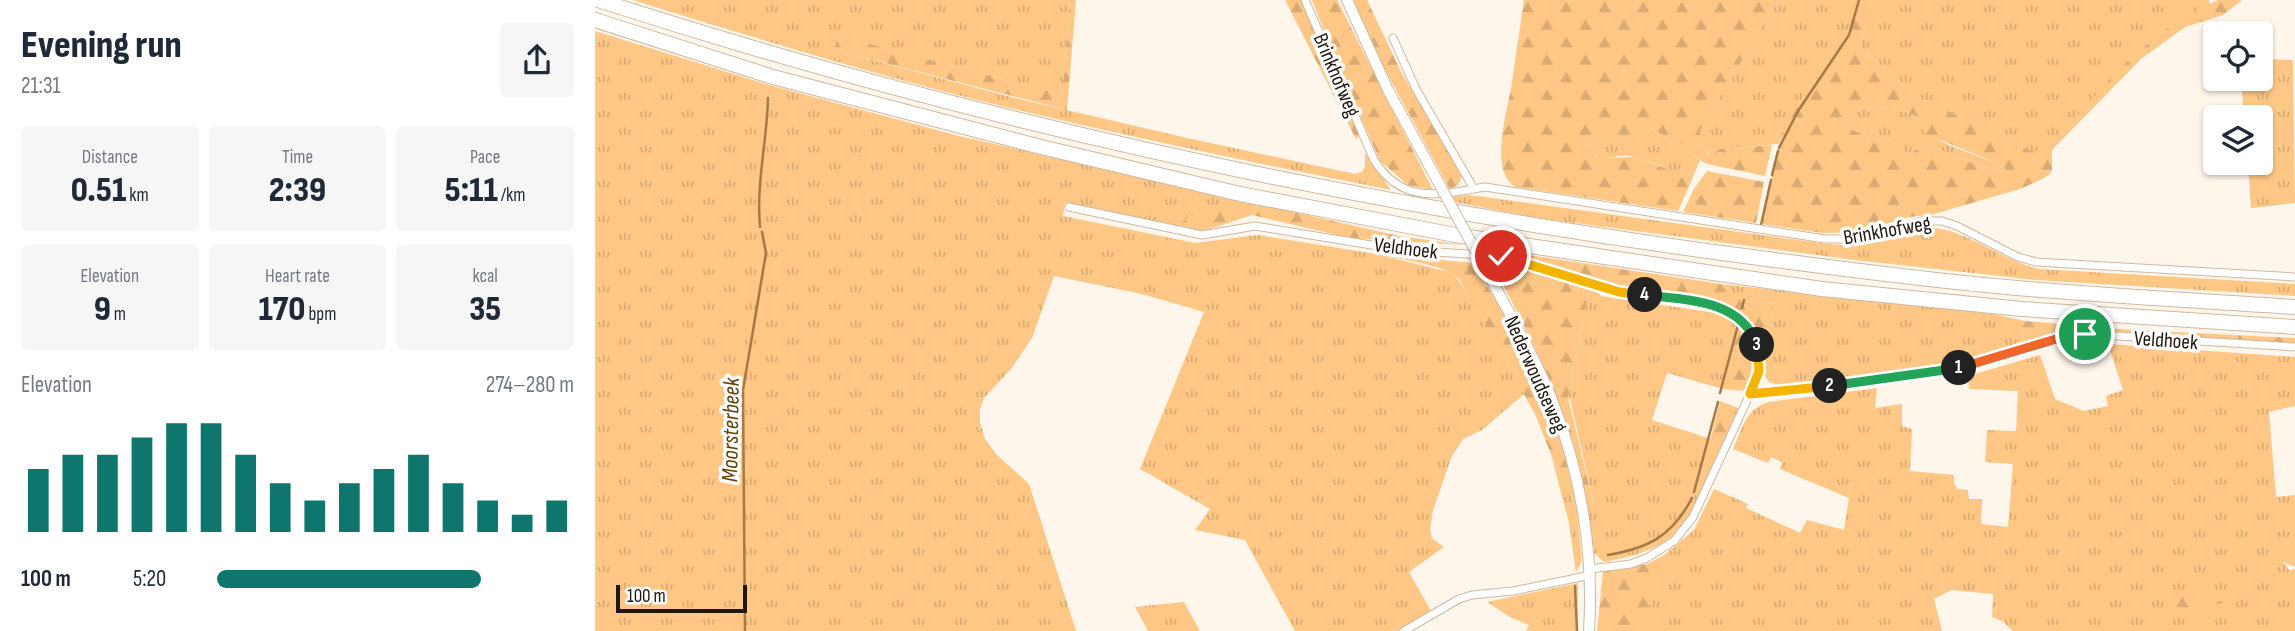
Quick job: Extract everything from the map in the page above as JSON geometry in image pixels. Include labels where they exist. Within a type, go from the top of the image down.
[{"type":"highway","points":[[598,0],[779,56],[1046,127],[1246,172],[1437,209],[1633,242],[1825,267],[2015,288],[2295,307]]},
{"type":"highway","points":[[595,20],[773,77],[1041,147],[1240,194],[1455,235],[1822,289],[2022,309],[2295,327]]},
{"type":"street","name":"Brinkhofweg","points":[[1305,0],[1379,169],[1397,184],[1418,194],[1437,195],[1485,187],[1825,239],[1851,239],[1874,235],[1912,222],[1942,221],[1958,226],[2018,257],[2036,262],[2295,277]]},
{"type":"street","name":"Nederwoudseweg","points":[[1347,0],[1388,90],[1535,363],[1564,432],[1582,506],[1590,572],[1589,631]]},
{"type":"street","points":[[1393,38],[1416,89],[1474,189]]},
{"type":"street","name":"Veldhoek","points":[[1069,207],[1202,235],[1255,226],[1402,250],[1501,256],[1619,292],[1709,304],[1734,315],[1755,340],[1759,371],[1693,517],[1674,541],[1647,558],[1590,572]]},
{"type":"street","name":"Veldhoek","points":[[1750,394],[1951,370],[2063,337],[2085,334],[2295,347]]},
{"type":"street","points":[[1403,631],[1465,597],[1514,591],[1590,572]]},
{"type":"green space","points":[[633,0],[1070,0],[1062,95],[841,36],[834,50],[1011,97],[1355,174],[1362,172],[1365,166],[1365,153],[1391,190],[1145,139],[962,96],[834,61]]},
{"type":"green space","points":[[1070,0],[1076,0],[1067,110],[834,50],[841,36],[1062,95]]},
{"type":"green space","points":[[1285,0],[1301,0],[1360,134],[1356,139]]},
{"type":"green space","points":[[1312,0],[1337,0],[1433,190],[1408,185],[1380,161]]},
{"type":"green space","points":[[1351,0],[1367,0],[1401,72],[1459,168],[1462,176],[1458,185],[1450,190],[1367,36]]},
{"type":"green space","points":[[1524,0],[1778,0],[1700,131],[1703,148],[1709,156],[1720,149],[1772,145],[1765,176],[1707,164],[1689,153],[1688,148],[1682,144],[1653,129],[1618,144],[1598,140],[1583,143],[1587,146],[1596,144],[1601,149],[1595,155],[1596,158],[1636,157],[1677,173],[1690,184],[1678,211],[1516,187],[1507,179],[1501,154]]},
{"type":"green space","points":[[1778,0],[1858,0],[1848,34],[1791,116],[1778,144],[1720,149],[1710,156],[1703,148],[1700,131]]},
{"type":"green space","points":[[1858,0],[1872,0],[1860,48],[1914,96],[2004,139],[2032,151],[2044,152],[2122,66],[2164,30],[2197,13],[2196,0],[2209,0],[2210,4],[2218,0],[2242,0],[2223,15],[2185,27],[2141,59],[2052,150],[2052,170],[2049,175],[2020,189],[1930,215],[1909,217],[1865,232],[1822,233],[1761,224],[1781,135],[1791,116],[1848,34]],"holes":[[[1863,109],[1909,113],[1922,120],[1923,130],[1928,135],[2004,166],[2005,172],[1971,163],[1924,143],[1911,154],[1892,140],[1866,136],[1844,126],[1847,116]]]},
{"type":"green space","points":[[1872,0],[2196,0],[2198,13],[2164,30],[2044,153],[2004,139],[1914,96],[1860,48]]},
{"type":"green space","points":[[595,31],[769,85],[959,136],[1259,204],[1252,215],[1233,208],[1212,209],[1174,227],[1065,203],[1063,216],[1195,243],[1258,235],[1376,254],[1453,273],[1524,394],[1482,430],[1463,439],[1451,458],[1433,510],[1430,530],[1432,538],[1444,547],[1409,572],[1432,613],[1399,631],[1295,631],[1245,540],[1195,530],[1210,509],[1140,469],[1204,312],[1142,294],[1054,276],[1032,338],[1011,369],[984,398],[980,409],[980,423],[985,439],[997,455],[1029,484],[1076,631],[595,631]]},
{"type":"green space","points":[[2273,59],[2293,60],[2295,203],[2251,208],[2249,175],[2273,175],[2273,105],[2243,105],[2242,91],[2273,91]]},
{"type":"green space","points":[[1863,109],[1909,113],[1922,120],[1923,130],[1948,145],[2004,166],[2005,172],[1971,163],[1924,143],[1911,154],[1892,140],[1866,136],[1844,126],[1847,116]]},
{"type":"green space","points":[[1653,129],[1682,144],[1700,160],[1690,184],[1671,171],[1635,157],[1596,158],[1596,144],[1587,146],[1583,143],[1598,140],[1618,144]]},
{"type":"green space","points":[[1707,171],[1764,182],[1756,223],[1683,212],[1694,189]]},
{"type":"green space","points":[[1469,195],[1842,245],[1874,240],[1909,230],[1934,228],[1973,240],[2013,260],[2039,269],[2295,284],[2295,296],[2037,280],[1855,260],[1537,218],[1442,198]]},
{"type":"green space","points":[[1259,204],[1399,236],[1463,245],[1350,238],[1252,215]]},
{"type":"green space","points":[[1221,207],[1237,207],[1252,215],[1207,230],[1191,231],[1174,227],[1195,215]]},
{"type":"green space","points":[[1469,246],[1721,284],[1743,301],[1774,304],[1765,376],[1760,347],[1753,331],[1738,315],[1710,301],[1620,286],[1513,255],[1472,252]]},
{"type":"green space","points":[[1376,254],[1473,263],[1536,370],[1560,438],[1577,509],[1535,414],[1459,279],[1443,269]]},
{"type":"green space","points":[[1491,261],[1510,262],[1590,286],[1568,398],[1594,505],[1587,506],[1581,473],[1562,410]]},
{"type":"green space","points":[[1721,284],[1993,314],[2025,321],[2021,329],[2025,347],[1973,362],[1778,385],[1769,382],[1765,376],[1774,304],[1743,301]]},
{"type":"green space","points":[[1590,286],[1601,296],[1716,313],[1731,319],[1737,325],[1723,389],[1667,373],[1652,420],[1711,439],[1702,471],[1711,475],[1702,495],[1683,526],[1672,537],[1644,552],[1604,562],[1594,553],[1587,506],[1594,504],[1568,399]]},
{"type":"green space","points":[[2025,321],[2118,329],[2295,338],[2295,344],[2076,330],[2025,347],[2021,329]]},
{"type":"green space","points":[[1737,325],[1748,342],[1752,357],[1751,373],[1745,391],[1723,389]]},
{"type":"green space","points":[[2108,344],[2295,357],[2295,406],[2269,412],[2276,497],[2295,495],[2295,567],[2284,562],[2289,570],[2295,569],[2295,631],[2013,631],[2002,621],[1992,617],[1993,594],[1951,590],[1934,599],[1942,631],[1638,631],[1668,564],[1663,556],[1694,530],[1714,489],[1748,504],[1746,508],[1800,533],[1807,520],[1844,530],[1849,498],[1780,469],[1782,462],[1771,457],[1768,463],[1733,449],[1746,420],[1761,405],[1877,388],[1875,408],[1902,404],[1902,426],[1912,429],[1910,471],[1954,475],[1957,489],[1968,490],[1969,499],[1982,499],[1981,524],[2008,527],[2013,464],[1985,462],[1987,430],[2016,431],[2018,391],[1969,389],[1968,376],[2040,355],[2055,399],[2084,411],[2108,406],[2106,396],[2123,390]]},
{"type":"green space","points":[[1720,401],[1738,408],[1711,475],[1702,472]]},
{"type":"green space","points":[[1551,454],[1577,509],[1582,561],[1576,572],[1569,523]]},
{"type":"green space","points":[[1663,556],[1668,564],[1638,631],[1597,631],[1603,572],[1647,564]]},
{"type":"green space","points":[[1578,583],[1577,631],[1526,631],[1529,625],[1510,617],[1487,602]]},
{"type":"green space","points":[[2172,596],[2225,602],[2168,618],[2175,597]]},
{"type":"green space","points":[[1184,602],[1200,631],[1148,631],[1135,607]]},
{"type":"waterway","points":[[1779,148],[1798,111],[1849,35],[1859,0]]},
{"type":"waterway","name":"Moorsterbeek","points":[[760,227],[759,194],[768,98]]},
{"type":"waterway","points":[[1772,175],[1778,151]]},
{"type":"waterway","points":[[1761,225],[1771,180]]},
{"type":"waterway","name":"Moorsterbeek","points":[[745,631],[743,390],[766,253],[762,232]]},
{"type":"waterway","points":[[1742,308],[1744,300]]},
{"type":"waterway","points":[[1720,393],[1738,325]]},
{"type":"waterway","points":[[1694,492],[1718,402]]},
{"type":"waterway","points":[[1608,555],[1636,548],[1658,538],[1676,522],[1692,498]]},
{"type":"waterway","points":[[1575,586],[1577,631]]},
{"type":"route","points":[[1501,256],[1619,292],[1709,304],[1734,315],[1745,325],[1757,348],[1759,371],[1750,394],[1951,370],[2063,337],[2085,334]]}]
